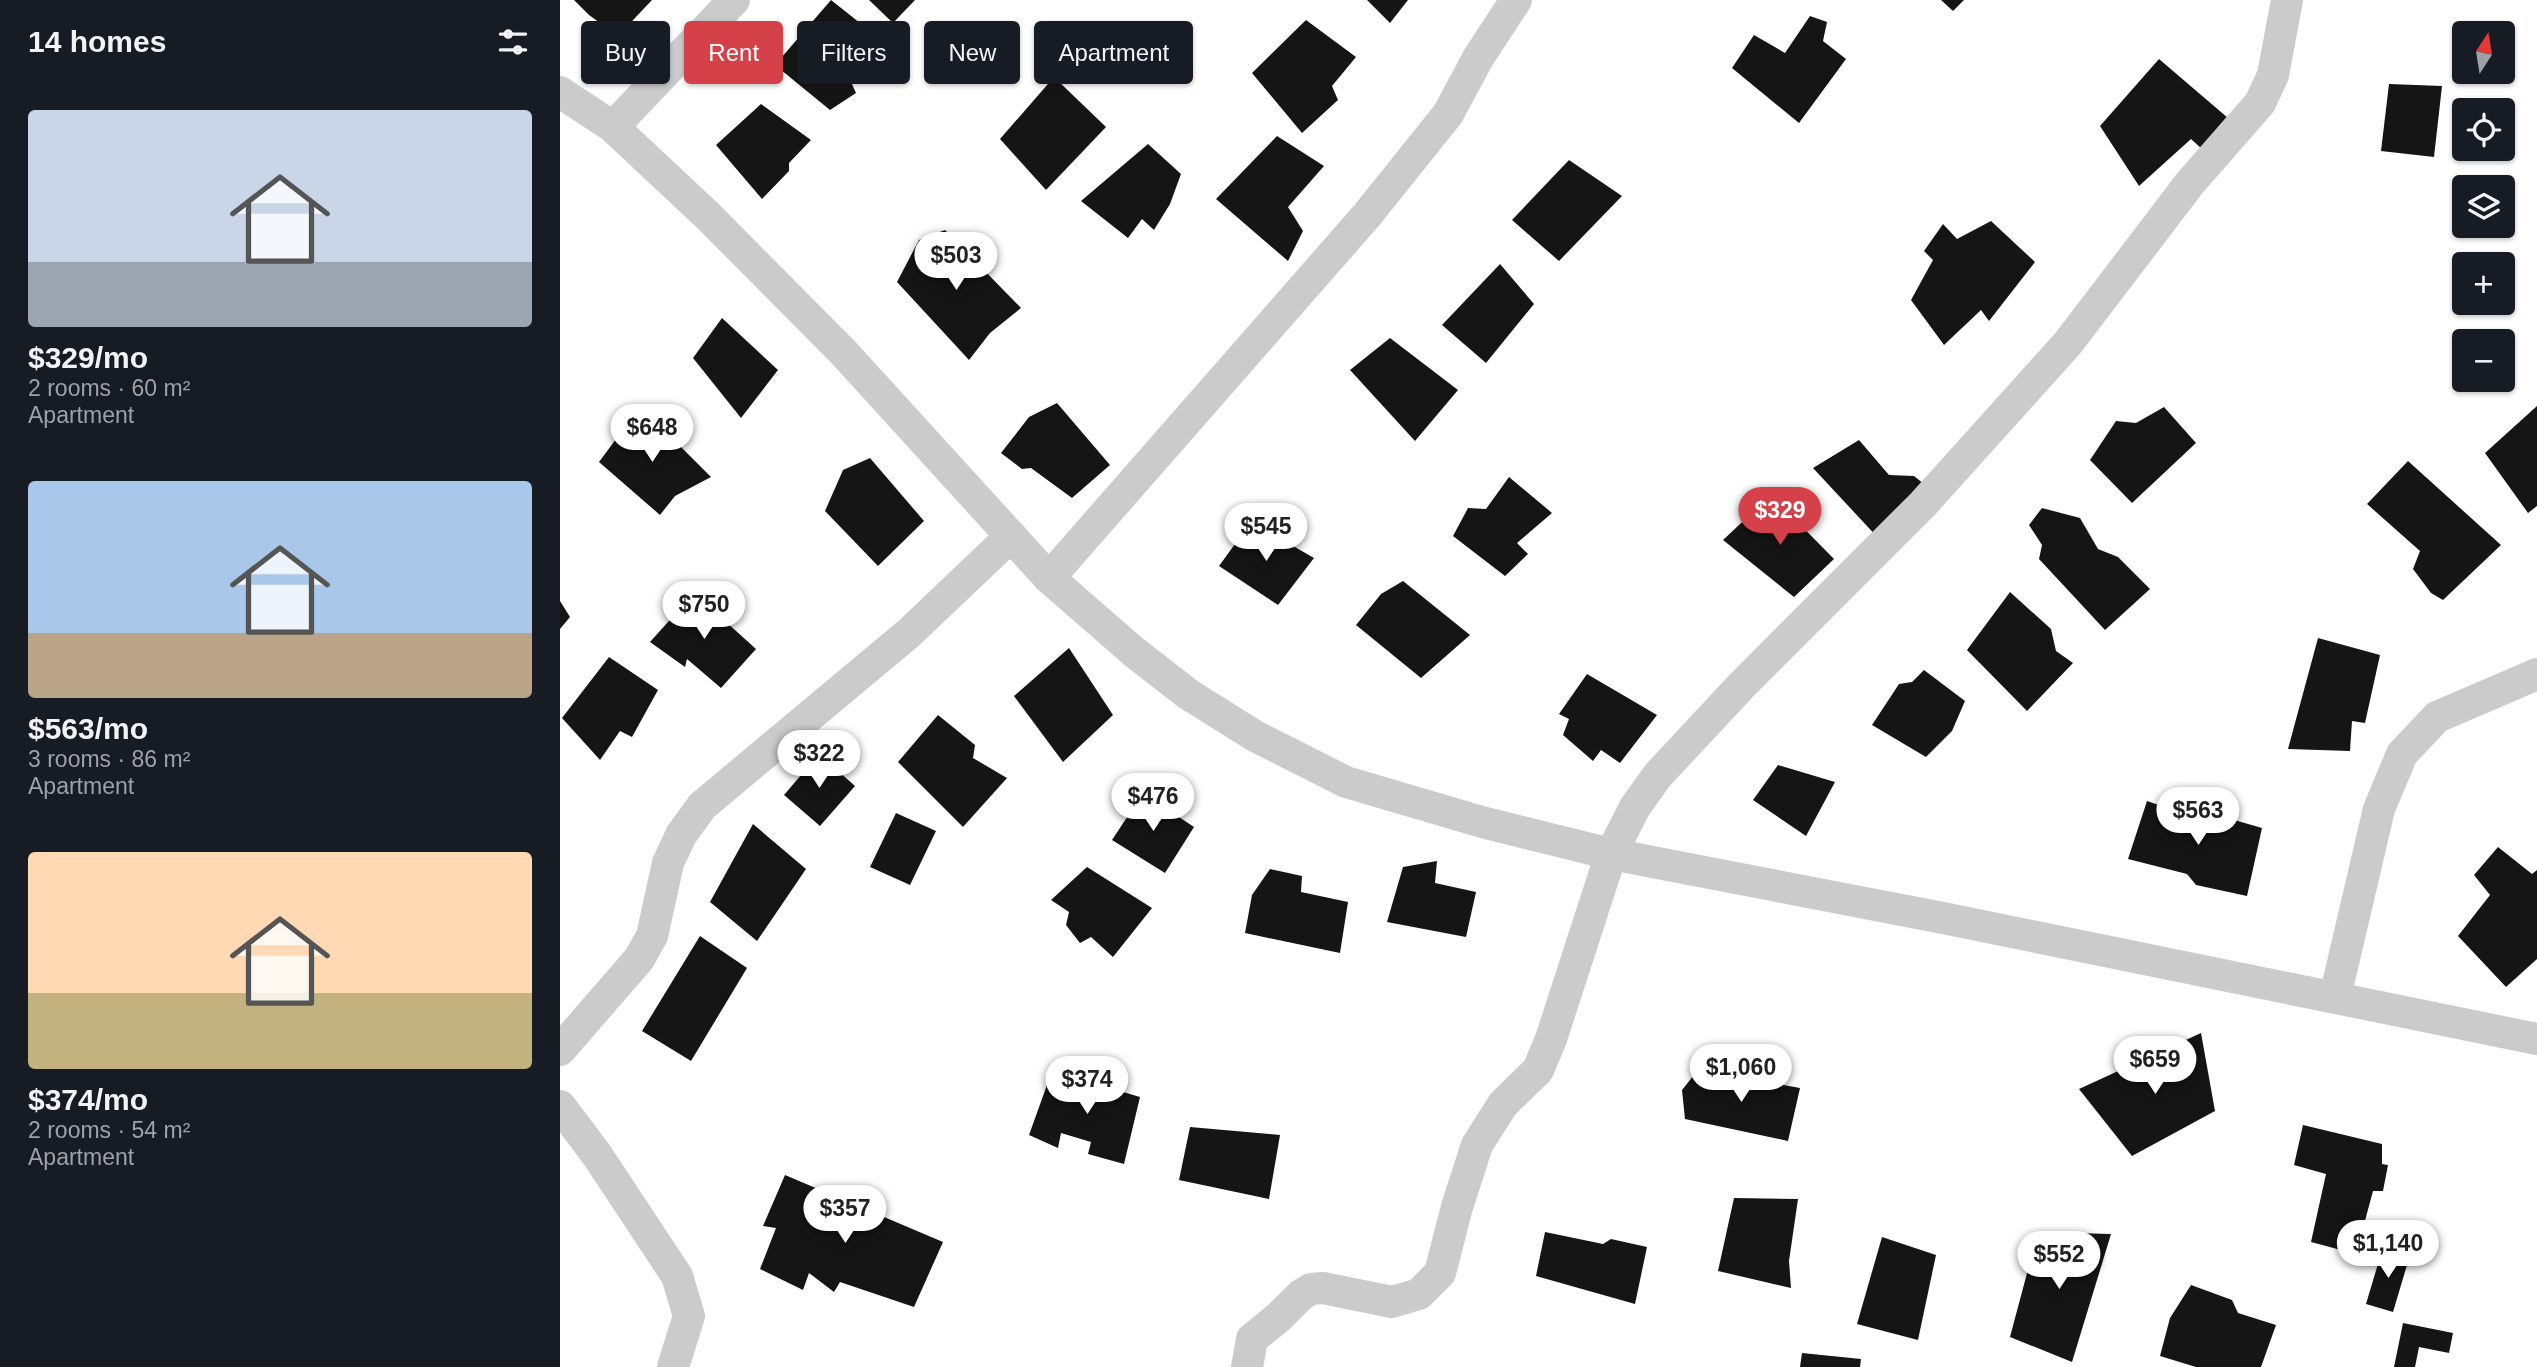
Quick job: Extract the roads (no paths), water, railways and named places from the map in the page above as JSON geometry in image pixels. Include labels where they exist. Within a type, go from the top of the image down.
[{"type":"street","points":[[613,127],[734,0]]},
{"type":"street","points":[[1049,578],[1367,215],[1448,114],[1478,58],[1516,0]]},
{"type":"street","points":[[1247,1367],[1252,1339],[1311,1289],[1323,1288],[1392,1303],[1419,1294],[1440,1273],[1477,1145],[1503,1104],[1538,1070],[1551,1039],[1611,854],[1635,807],[1658,775],[1742,685],[1923,504],[2068,343],[2190,183],[2259,103],[2273,75],[2287,0]]},
{"type":"street","points":[[560,92],[613,127],[708,216],[844,354],[1049,578],[1134,652],[1188,694],[1255,736],[1346,782],[1482,822],[1611,854],[2537,1039]]},
{"type":"street","points":[[560,1050],[639,959],[652,936],[667,863],[681,835],[702,806],[909,634],[1011,536]]},
{"type":"street","points":[[2335,997],[2379,809],[2402,754],[2437,717],[2537,674]]},
{"type":"street","points":[[560,1106],[597,1155],[677,1276],[689,1316],[673,1367]]}]
